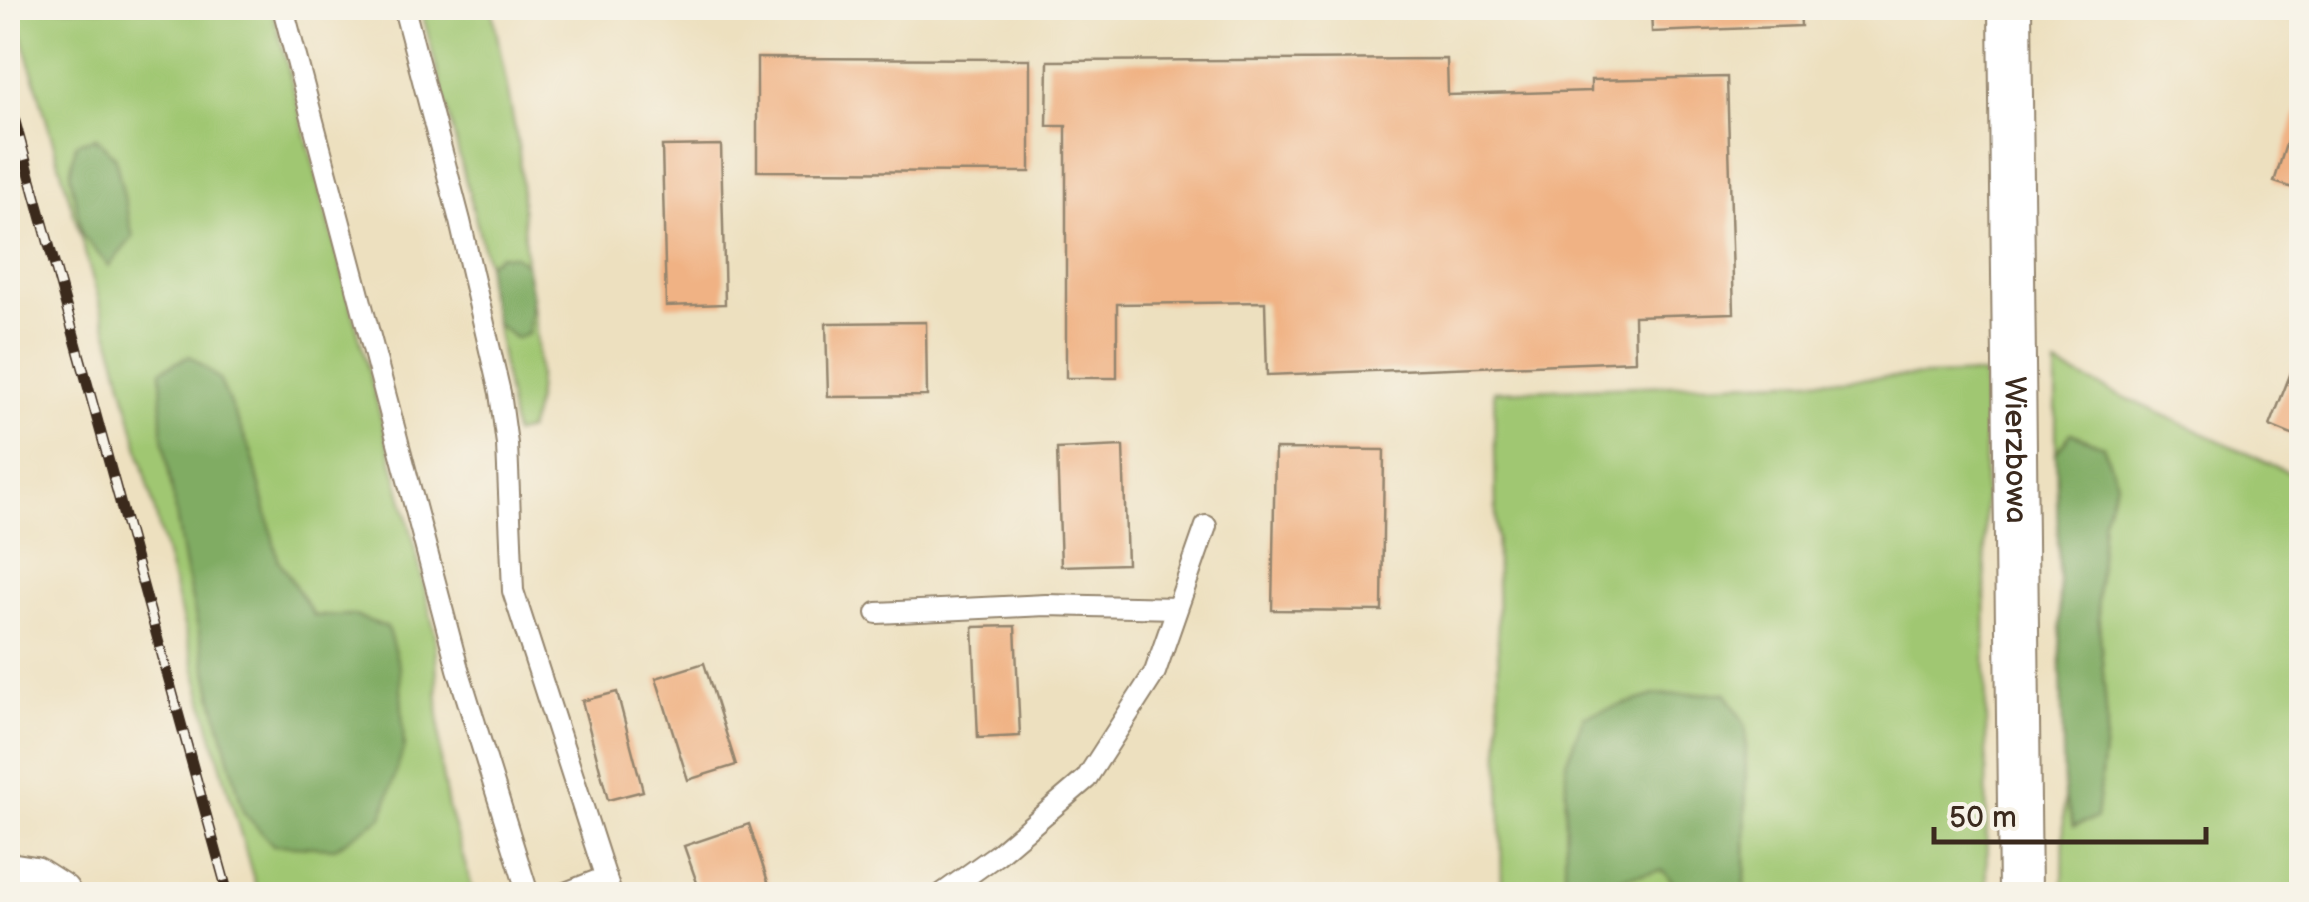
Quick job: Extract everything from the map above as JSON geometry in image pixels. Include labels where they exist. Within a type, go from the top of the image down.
[{"type":"street","name":"Wierzbowa","points":[[2010,8],[2020,894]]},
{"type":"street","points":[[8,874],[20,874],[54,890]]},
{"type":"lane","points":[[283,8],[458,668],[528,894]]},
{"type":"lane","points":[[404,8],[500,393],[507,444],[512,591],[608,886],[563,894]]},
{"type":"lane","points":[[942,894],[998,854],[1086,779],[1155,672],[1206,526]]},
{"type":"lane","points":[[877,613],[1046,604],[1177,608]]},
{"type":"green space","points":[[14,8],[272,8],[435,634],[441,769],[474,894],[258,894],[210,728],[117,363]],"holes":[[[252,454],[278,560],[314,616],[352,615],[244,813],[213,698],[184,562]]]},
{"type":"green space","points":[[421,8],[492,8],[519,151],[526,264],[507,256],[487,263]]},
{"type":"green space","points":[[96,138],[115,157],[133,237],[109,266],[82,235],[70,174],[76,143]]},
{"type":"green space","points":[[500,255],[515,256],[526,264],[532,296],[528,334],[516,338],[496,324],[487,287],[487,263]]},
{"type":"green space","points":[[532,296],[538,364],[536,397],[528,430],[514,434],[496,324],[516,338],[528,334]]},
{"type":"green space","points":[[190,356],[219,379],[252,454],[278,559],[314,616],[352,615],[387,627],[400,669],[404,747],[382,817],[335,848],[273,845],[244,813],[213,698],[162,431],[161,370]]},
{"type":"green space","points":[[2056,366],[2301,478],[2301,894],[2063,894],[2064,796],[2074,826],[2096,817],[2107,724],[2097,597],[2103,518],[2117,482],[2103,446],[2071,433],[2056,453]]},
{"type":"green space","points":[[1984,374],[1987,894],[1745,894],[1746,726],[1725,693],[1655,695],[1622,878],[1662,870],[1678,888],[1678,894],[1502,894],[1494,391]]},
{"type":"green space","points":[[2071,433],[2103,446],[2117,482],[2103,518],[2097,597],[2107,724],[2096,818],[2074,826],[2064,796],[2056,453]]},
{"type":"green space","points":[[1726,693],[1746,726],[1745,894],[1678,894],[1678,888],[1662,870],[1582,891],[1565,880],[1566,762],[1584,716],[1655,695]]},
{"type":"building","points":[[1651,8],[1800,8],[1801,26],[1652,32]]},
{"type":"building","points":[[757,58],[1030,59],[1030,172],[757,171]]},
{"type":"building","points":[[1447,59],[1448,95],[1591,91],[1591,80],[1727,77],[1734,313],[1634,316],[1635,361],[1267,375],[1265,302],[1117,304],[1117,378],[1066,378],[1066,126],[1047,126],[1048,61]]},
{"type":"building","points":[[2297,110],[2302,112],[2302,191],[2274,182]]},
{"type":"building","points":[[721,145],[725,304],[666,306],[662,146]]},
{"type":"building","points":[[926,322],[927,396],[828,397],[826,323]]},
{"type":"building","points":[[2297,357],[2302,358],[2302,439],[2270,426]]},
{"type":"building","points":[[1123,446],[1127,564],[1061,566],[1057,449]]},
{"type":"building","points":[[1275,449],[1384,450],[1382,611],[1272,610]]},
{"type":"building","points":[[1015,626],[1020,736],[978,738],[973,627]]},
{"type":"building","points":[[704,663],[736,765],[688,780],[656,678]]},
{"type":"building","points":[[617,692],[643,791],[608,800],[582,701]]},
{"type":"building","points":[[749,824],[772,894],[701,894],[684,846]]},
{"type":"railway","points":[[8,96],[228,894]]}]
